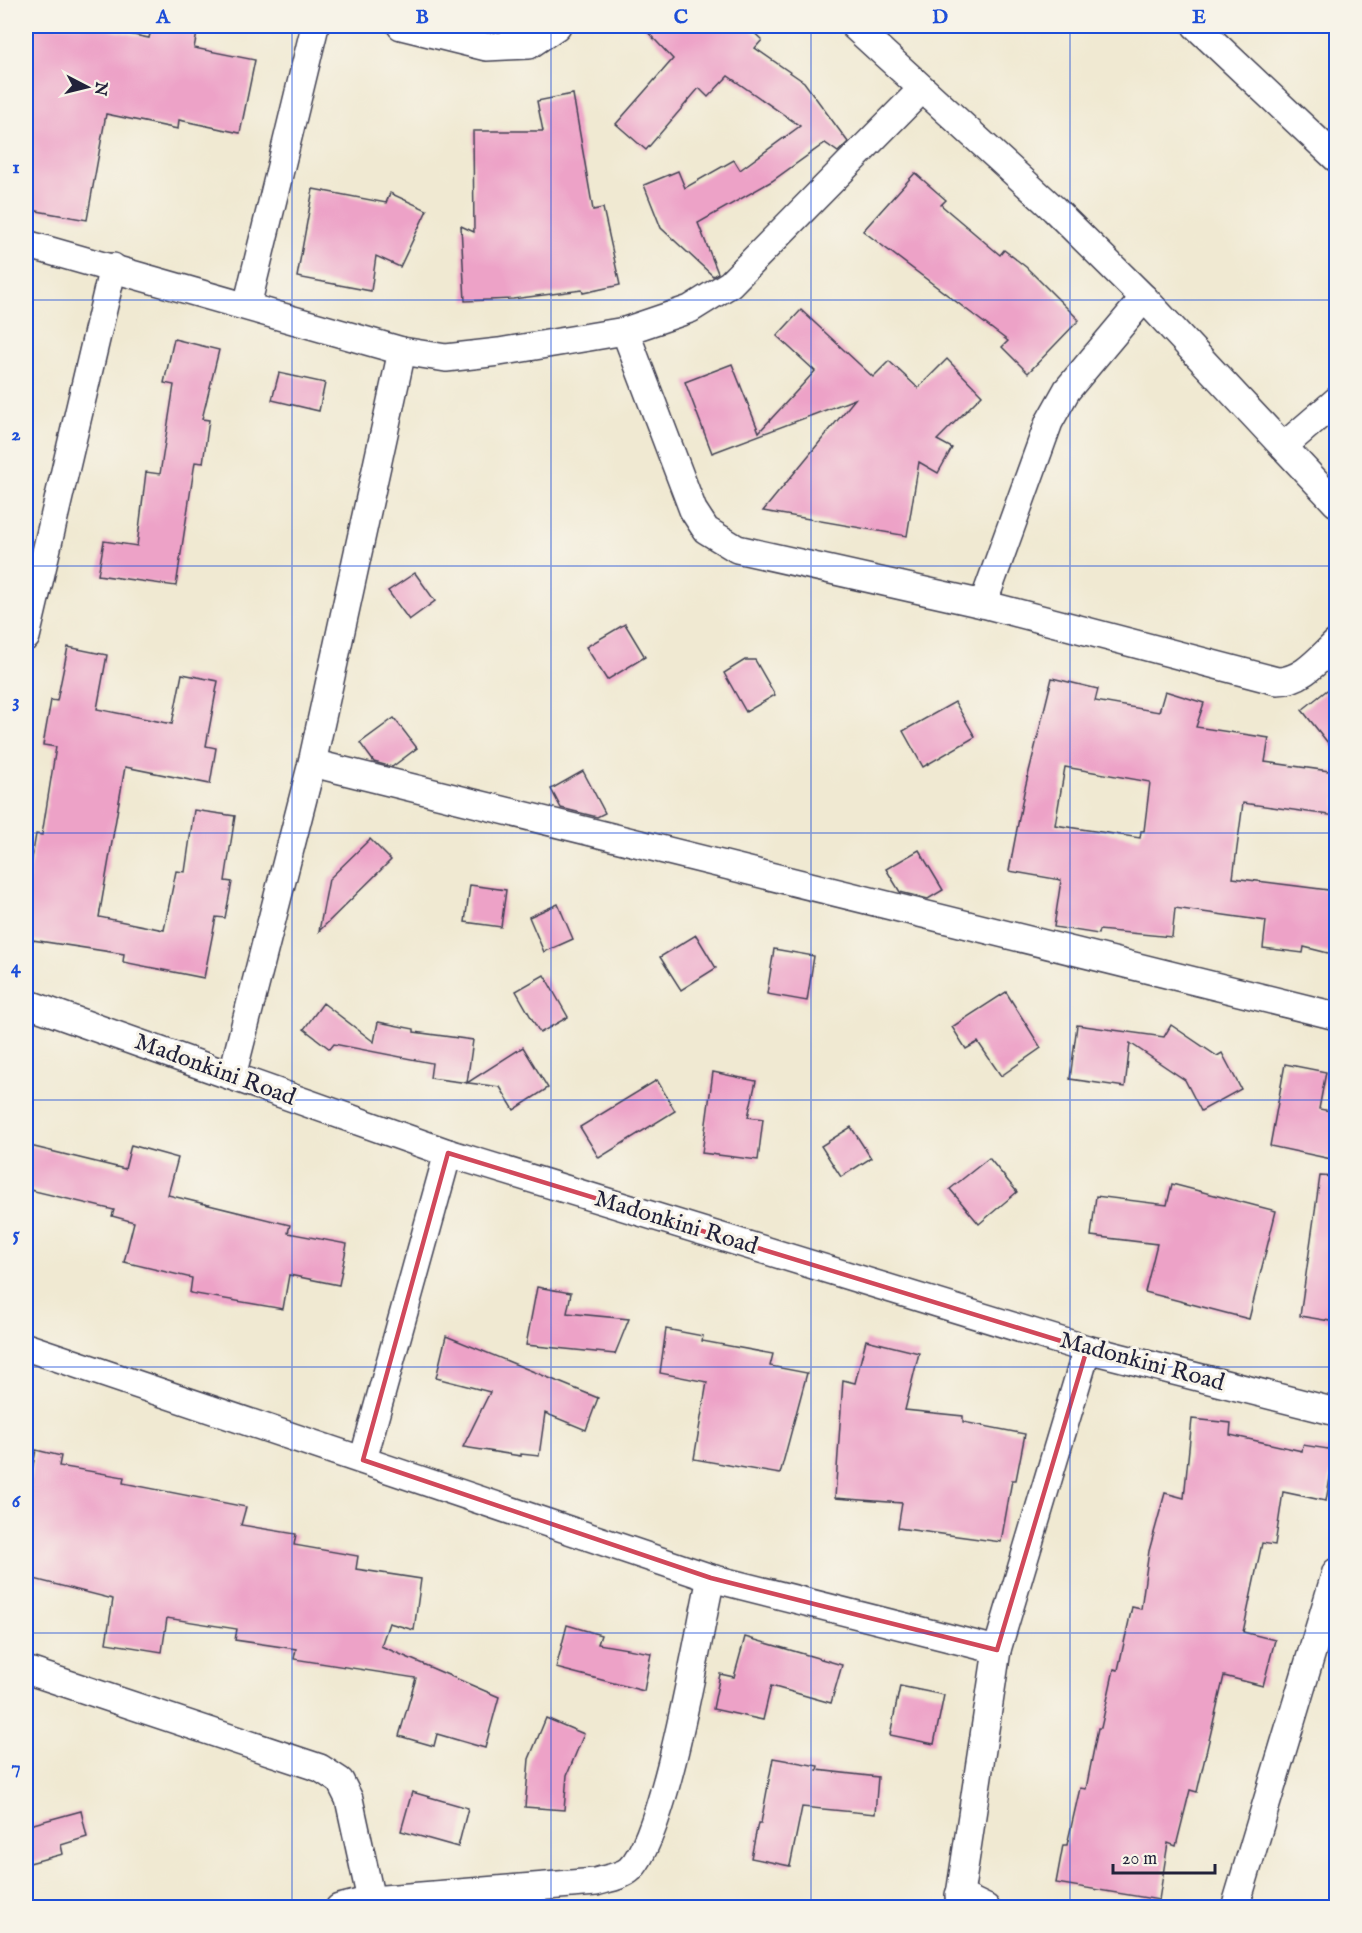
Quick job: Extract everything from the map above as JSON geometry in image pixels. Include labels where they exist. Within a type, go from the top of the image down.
[{"type":"street","points":[[247,306],[315,26]]},
{"type":"street","points":[[401,26],[486,47],[529,45],[557,26]]},
{"type":"street","points":[[854,26],[1054,209],[1144,298],[1285,445],[1336,503]]},
{"type":"street","points":[[1196,26],[1336,158]]},
{"type":"street","points":[[26,243],[402,351],[446,358],[626,331],[690,309],[730,284],[922,89]]},
{"type":"street","points":[[26,637],[113,267]]},
{"type":"street","points":[[983,604],[1049,422],[1066,390],[1144,298]]},
{"type":"street","points":[[626,331],[693,510],[706,530],[737,549],[983,604],[1277,681],[1290,681],[1300,676],[1336,643]]},
{"type":"street","points":[[232,1076],[312,763],[402,351]]},
{"type":"street","points":[[1285,445],[1336,401]]},
{"type":"street","points":[[312,763],[1336,1016]]},
{"type":"street","name":"Madonkini Road","points":[[26,1004],[448,1153],[1087,1349],[1336,1412]]},
{"type":"street","points":[[363,1460],[448,1153]]},
{"type":"street","points":[[26,1347],[711,1578],[997,1650]]},
{"type":"street","points":[[986,1908],[958,1901],[997,1650],[1087,1349]]},
{"type":"street","points":[[1235,1908],[1336,1572]]},
{"type":"street","points":[[339,1908],[371,1900],[596,1882],[630,1870],[650,1836],[668,1777],[711,1578]]},
{"type":"street","points":[[26,1670],[320,1768],[340,1781],[349,1799],[371,1900]]},
{"type":"highlighted area","points":[[448,1153],[1087,1349],[997,1650],[711,1578],[363,1460]]},
{"type":"building","points":[[26,26],[90,26],[149,38],[152,26],[160,26],[197,33],[194,48],[255,60],[240,133],[179,120],[178,129],[106,114],[87,220],[26,209]]},
{"type":"building","points":[[642,26],[747,26],[762,40],[755,48],[804,82],[848,142],[838,152],[825,143],[772,181],[698,223],[718,273],[713,276],[661,228],[644,185],[678,171],[685,188],[734,160],[740,170],[800,126],[728,76],[708,97],[699,88],[646,150],[616,124],[673,59]]},
{"type":"building","points":[[573,94],[593,210],[603,208],[620,285],[583,293],[582,290],[513,299],[465,301],[461,226],[474,232],[473,131],[543,131],[537,101]]},
{"type":"building","points":[[915,173],[946,200],[941,205],[1000,255],[1004,250],[1026,267],[1079,320],[1028,373],[1002,347],[1008,341],[863,231]]},
{"type":"building","points":[[313,189],[386,203],[390,193],[427,210],[400,267],[376,256],[371,291],[297,277]]},
{"type":"building","points":[[801,310],[873,377],[889,361],[918,388],[947,359],[982,395],[937,440],[952,448],[938,473],[919,462],[907,536],[763,511],[855,399],[712,453],[685,382],[732,364],[759,432],[815,371],[777,336]]},
{"type":"building","points":[[174,339],[219,350],[202,419],[209,420],[203,463],[195,462],[176,586],[98,575],[104,541],[137,546],[146,472],[160,474],[174,385],[164,383]]},
{"type":"building","points":[[279,373],[325,383],[319,411],[272,400]]},
{"type":"building","points":[[415,573],[435,601],[409,620],[388,591]]},
{"type":"building","points":[[625,624],[645,657],[607,680],[586,647]]},
{"type":"building","points":[[68,647],[107,655],[97,709],[172,724],[182,674],[218,681],[206,746],[216,748],[210,784],[125,767],[99,917],[164,930],[176,871],[185,872],[194,810],[235,816],[225,881],[232,882],[225,918],[216,917],[204,978],[123,962],[124,954],[26,939],[26,895],[36,834],[42,835],[56,747],[43,745],[51,700],[57,701]]},
{"type":"building","points":[[745,660],[755,660],[775,695],[746,712],[724,673]]},
{"type":"building","points":[[1052,678],[1098,689],[1095,701],[1159,712],[1165,691],[1204,703],[1196,727],[1269,738],[1265,762],[1336,772],[1336,816],[1243,803],[1233,878],[1336,891],[1336,955],[1304,947],[1303,953],[1263,948],[1266,921],[1175,908],[1172,937],[1099,930],[1098,934],[1054,927],[1061,880],[1009,871],[1024,792]],"holes":[[[1065,767],[1150,782],[1144,831],[1141,831],[1140,838],[1055,825]]]},
{"type":"building","points":[[1336,683],[1336,753],[1302,710]]},
{"type":"building","points":[[955,702],[975,737],[923,767],[903,731]]},
{"type":"building","points":[[394,718],[417,748],[392,767],[374,762],[360,743]]},
{"type":"building","points":[[583,771],[605,813],[597,817],[561,808],[551,789]]},
{"type":"building","points":[[370,839],[391,860],[319,931],[329,879]]},
{"type":"building","points":[[919,850],[943,890],[928,899],[900,892],[886,869]]},
{"type":"building","points":[[470,885],[506,890],[501,927],[465,922]]},
{"type":"building","points":[[558,904],[573,939],[544,952],[529,917]]},
{"type":"building","points":[[696,935],[716,968],[681,990],[660,957]]},
{"type":"building","points":[[774,949],[814,956],[807,1001],[767,994]]},
{"type":"building","points":[[544,975],[568,1017],[540,1033],[516,991]]},
{"type":"building","points":[[1006,992],[1041,1048],[1001,1076],[978,1042],[966,1049],[952,1027]]},
{"type":"building","points":[[323,1003],[374,1042],[378,1022],[414,1029],[414,1032],[473,1040],[467,1083],[430,1078],[432,1063],[334,1044],[330,1049],[304,1029]]},
{"type":"building","points":[[1077,1025],[1164,1037],[1171,1025],[1217,1056],[1222,1053],[1241,1089],[1201,1111],[1185,1080],[1130,1043],[1125,1087],[1070,1079]]},
{"type":"building","points":[[523,1047],[548,1088],[514,1110],[500,1087],[467,1083]]},
{"type":"building","points":[[1285,1064],[1326,1072],[1319,1109],[1336,1112],[1336,1160],[1270,1146]]},
{"type":"building","points":[[713,1072],[756,1081],[748,1117],[763,1119],[758,1160],[702,1153]]},
{"type":"building","points":[[657,1080],[675,1111],[599,1158],[580,1127]]},
{"type":"building","points":[[851,1127],[871,1158],[841,1177],[821,1146]]},
{"type":"building","points":[[26,1145],[125,1169],[131,1145],[178,1158],[168,1195],[290,1225],[288,1233],[347,1244],[339,1285],[289,1275],[283,1309],[190,1293],[192,1278],[124,1262],[134,1222],[112,1216],[114,1210],[26,1189]]},
{"type":"building","points":[[989,1158],[1017,1192],[979,1224],[950,1189]]},
{"type":"building","points":[[1320,1176],[1336,1177],[1336,1322],[1300,1316]]},
{"type":"building","points":[[1172,1184],[1276,1211],[1249,1319],[1145,1292],[1157,1244],[1091,1236],[1096,1196],[1167,1205]]},
{"type":"building","points":[[537,1287],[571,1293],[567,1313],[629,1319],[615,1354],[526,1345]]},
{"type":"building","points":[[666,1329],[703,1336],[702,1341],[773,1354],[770,1366],[807,1373],[780,1474],[694,1459],[707,1382],[660,1373]]},
{"type":"building","points":[[446,1336],[598,1398],[586,1430],[545,1413],[539,1456],[521,1454],[521,1456],[463,1447],[490,1392],[436,1378]]},
{"type":"building","points":[[866,1340],[919,1353],[905,1410],[963,1416],[963,1422],[1025,1434],[1016,1480],[1012,1480],[1001,1542],[898,1528],[902,1503],[835,1498],[843,1380],[855,1383]]},
{"type":"building","points":[[1192,1419],[1231,1423],[1230,1435],[1302,1451],[1303,1445],[1335,1450],[1326,1501],[1283,1492],[1275,1545],[1262,1543],[1243,1632],[1275,1640],[1263,1686],[1224,1676],[1197,1792],[1190,1790],[1176,1846],[1168,1843],[1159,1900],[1056,1883],[1063,1845],[1067,1845],[1080,1788],[1086,1789],[1098,1728],[1101,1728],[1114,1669],[1118,1670],[1132,1607],[1141,1609],[1149,1551],[1165,1493],[1184,1498]]},
{"type":"building","points":[[36,1450],[61,1456],[59,1466],[124,1477],[123,1483],[246,1507],[241,1525],[296,1534],[294,1545],[358,1556],[356,1569],[421,1579],[414,1630],[389,1623],[381,1646],[499,1697],[485,1748],[437,1734],[434,1746],[399,1736],[416,1678],[294,1659],[296,1649],[235,1640],[237,1629],[167,1618],[162,1652],[106,1643],[113,1599],[26,1577],[26,1500]]},
{"type":"building","points":[[567,1625],[601,1635],[598,1644],[651,1653],[644,1691],[556,1668]]},
{"type":"building","points":[[745,1637],[842,1665],[831,1703],[771,1686],[763,1720],[713,1709],[720,1674],[734,1677]]},
{"type":"building","points":[[900,1686],[944,1695],[934,1744],[890,1735]]},
{"type":"building","points":[[546,1718],[584,1734],[567,1775],[564,1810],[525,1807],[529,1759]]},
{"type":"building","points":[[773,1758],[818,1766],[817,1770],[878,1777],[875,1814],[802,1807],[790,1866],[751,1858],[758,1823],[761,1823]]},
{"type":"building","points":[[412,1792],[468,1808],[458,1847],[401,1831]]},
{"type":"building","points":[[81,1811],[87,1837],[61,1845],[63,1854],[26,1864],[26,1826]]}]
